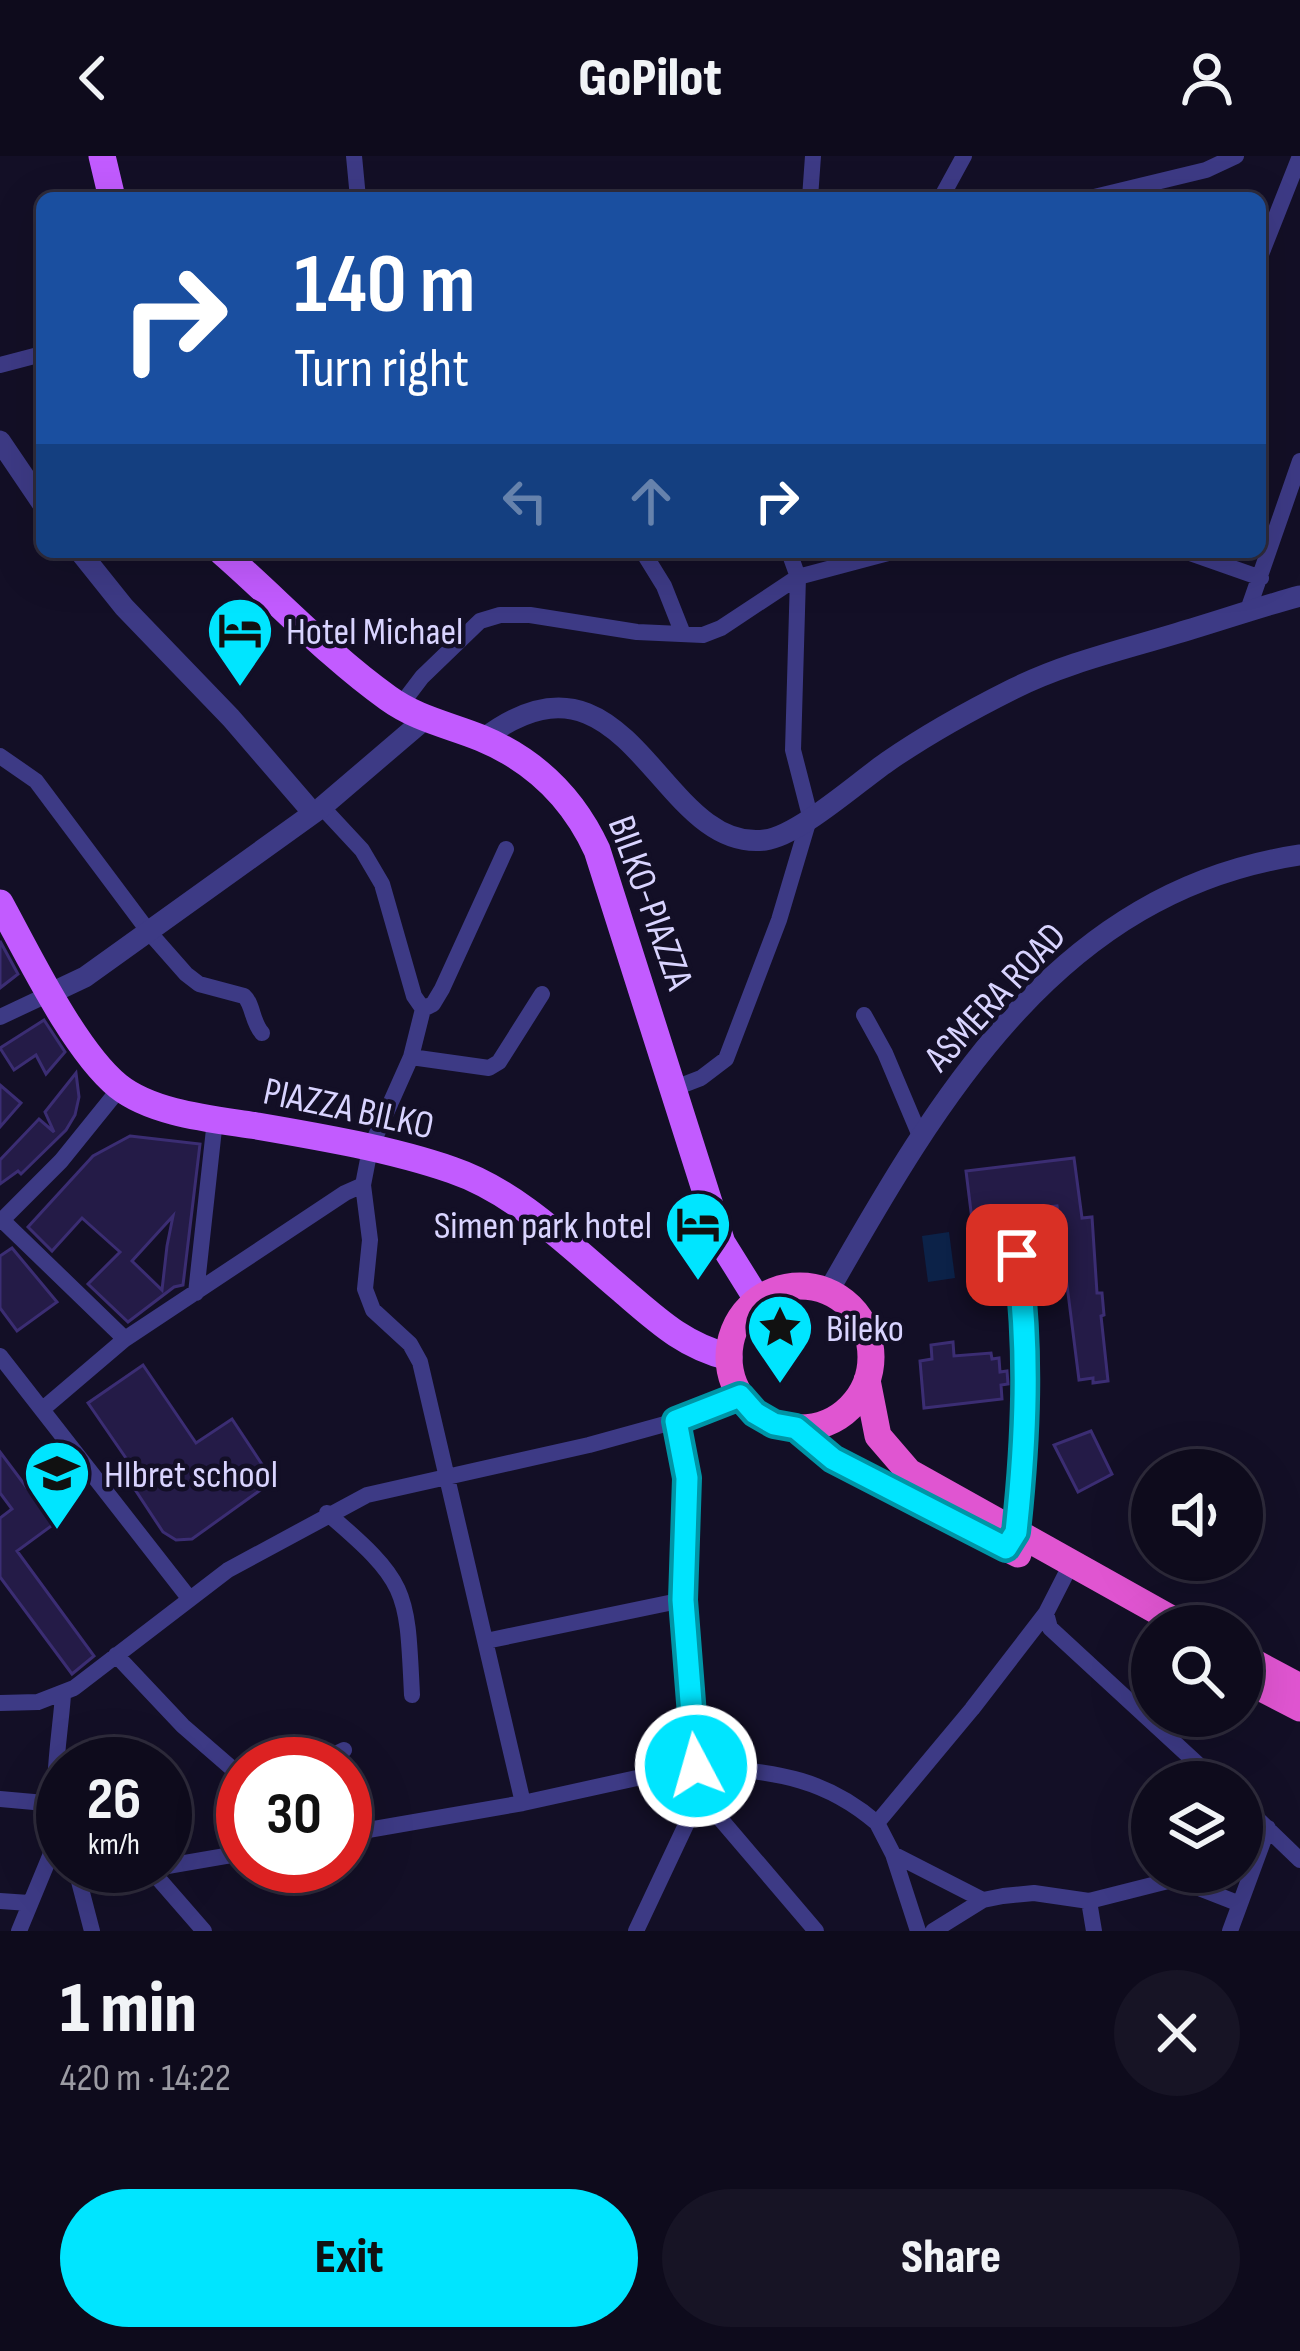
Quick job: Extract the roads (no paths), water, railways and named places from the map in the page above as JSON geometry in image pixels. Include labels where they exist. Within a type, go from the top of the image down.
[{"type":"highway","points":[[867,1380],[839,1416],[818,1426],[774,1424],[740,1396],[728,1357],[738,1321],[758,1299],[787,1287],[808,1286],[846,1303],[868,1338],[867,1380],[878,1436],[893,1457],[1131,1616]]},
{"type":"highway","points":[[796,1428],[833,1459],[1011,1540]]},
{"type":"highway","points":[[1066,1572],[1138,1605]]},
{"type":"highway","points":[[1263,1667],[1300,1687]]},
{"type":"highway","points":[[1263,1689],[1300,1708]]},
{"type":"main road","points":[[102,156],[111,192]]},
{"type":"main road","name":"BILKO-PIAZZA","points":[[229,558],[412,713],[483,739],[525,762],[582,817],[597,850],[722,1243],[758,1299]]},
{"type":"main road","name":"PIAZZA BILKO","points":[[0,903],[50,994],[101,1069],[120,1088],[147,1102],[215,1120],[454,1170],[501,1193],[671,1333],[698,1349],[728,1357]]},
{"type":"street","points":[[355,156],[358,192]]},
{"type":"street","points":[[810,192],[813,156]]},
{"type":"street","points":[[944,192],[964,156]]},
{"type":"street","points":[[1115,192],[1206,170],[1236,156]]},
{"type":"street","points":[[1266,242],[1300,156]]},
{"type":"street","points":[[0,365],[36,356]]},
{"type":"street","points":[[0,441],[36,494]]},
{"type":"street","points":[[1248,610],[1300,461]]},
{"type":"street","points":[[85,558],[124,607],[317,810],[362,850],[382,884],[414,995],[423,1009],[411,1057],[370,1149],[364,1185],[370,1240],[365,1289],[374,1310],[410,1344],[420,1362],[523,1803]]},
{"type":"street","points":[[648,558],[683,634]]},
{"type":"street","points":[[675,1088],[701,1078],[726,1059],[779,920],[809,816],[793,750],[798,577],[791,558]]},
{"type":"street","points":[[0,1017],[86,977],[317,810],[412,713],[457,641],[480,621],[530,615],[637,632],[704,635],[798,577],[869,558]]},
{"type":"street","points":[[1204,558],[1261,578]]},
{"type":"street","points":[[483,739],[520,714],[565,709],[605,724],[632,745],[691,811],[716,829],[763,841],[786,834],[889,760],[1014,689],[1078,663],[1300,596]]},
{"type":"street","points":[[0,756],[35,781],[148,932],[192,980],[248,1000],[262,1034]]},
{"type":"street","points":[[423,1009],[433,1004],[442,989],[506,849]]},
{"type":"street","name":"ASMERA ROAD","points":[[828,1292],[920,1136],[955,1087],[1024,1004],[1075,953],[1132,913],[1194,884],[1267,860],[1300,855]]},
{"type":"street","points":[[411,1057],[494,1066],[542,994]]},
{"type":"street","points":[[864,1015],[920,1136]]},
{"type":"street","points":[[120,1088],[62,1161],[1,1221],[125,1340]]},
{"type":"street","points":[[196,1293],[215,1120]]},
{"type":"street","points":[[44,1408],[125,1340],[345,1193],[364,1185]]},
{"type":"street","points":[[0,1356],[189,1598]]},
{"type":"street","points":[[0,1703],[38,1702],[63,1694],[189,1598],[327,1513],[367,1495],[676,1421],[740,1396]]},
{"type":"street","points":[[676,1421],[687,1478],[683,1600],[700,1795],[817,1931]]},
{"type":"street","points":[[327,1513],[367,1547],[395,1579],[406,1602],[412,1695]]},
{"type":"street","points":[[877,1823],[973,1709],[1046,1612],[1066,1572]]},
{"type":"street","points":[[486,1641],[683,1600]]},
{"type":"street","points":[[1046,1612],[1050,1628],[1061,1641],[1194,1761]]},
{"type":"street","points":[[116,1655],[216,1755]]},
{"type":"street","points":[[60,1737],[63,1694]]},
{"type":"street","points":[[372,1829],[696,1766],[804,1779],[828,1789],[877,1823],[893,1854],[918,1931]]},
{"type":"street","points":[[636,1931],[700,1795]]},
{"type":"street","points":[[0,1799],[36,1802]]},
{"type":"street","points":[[1263,1823],[1300,1860]]},
{"type":"street","points":[[1230,1931],[1268,1828]]},
{"type":"street","points":[[893,1854],[983,1900]]},
{"type":"street","points":[[933,1931],[983,1900],[1034,1893],[1089,1901],[1177,1879],[1240,1904]]},
{"type":"street","points":[[19,1931],[36,1887]]},
{"type":"street","points":[[82,1893],[92,1931]]},
{"type":"street","points":[[171,1893],[204,1931]]},
{"type":"street","points":[[0,1900],[29,1903]]},
{"type":"street","points":[[1089,1901],[1094,1931]]},
{"type":"lane","points":[[1011,1540],[1027,1324],[1012,1220]]},
{"type":"water","points":[[949,1232],[955,1278],[928,1282],[922,1236]]},
{"type":"place","name":"Hotel Michael","points":[[240,689]]},
{"type":"place","name":"Simen park hotel","points":[[698,1283]]},
{"type":"place","name":"Bileko","points":[[780,1386]]},
{"type":"place","name":"HIbret school","points":[[57,1532]]}]
